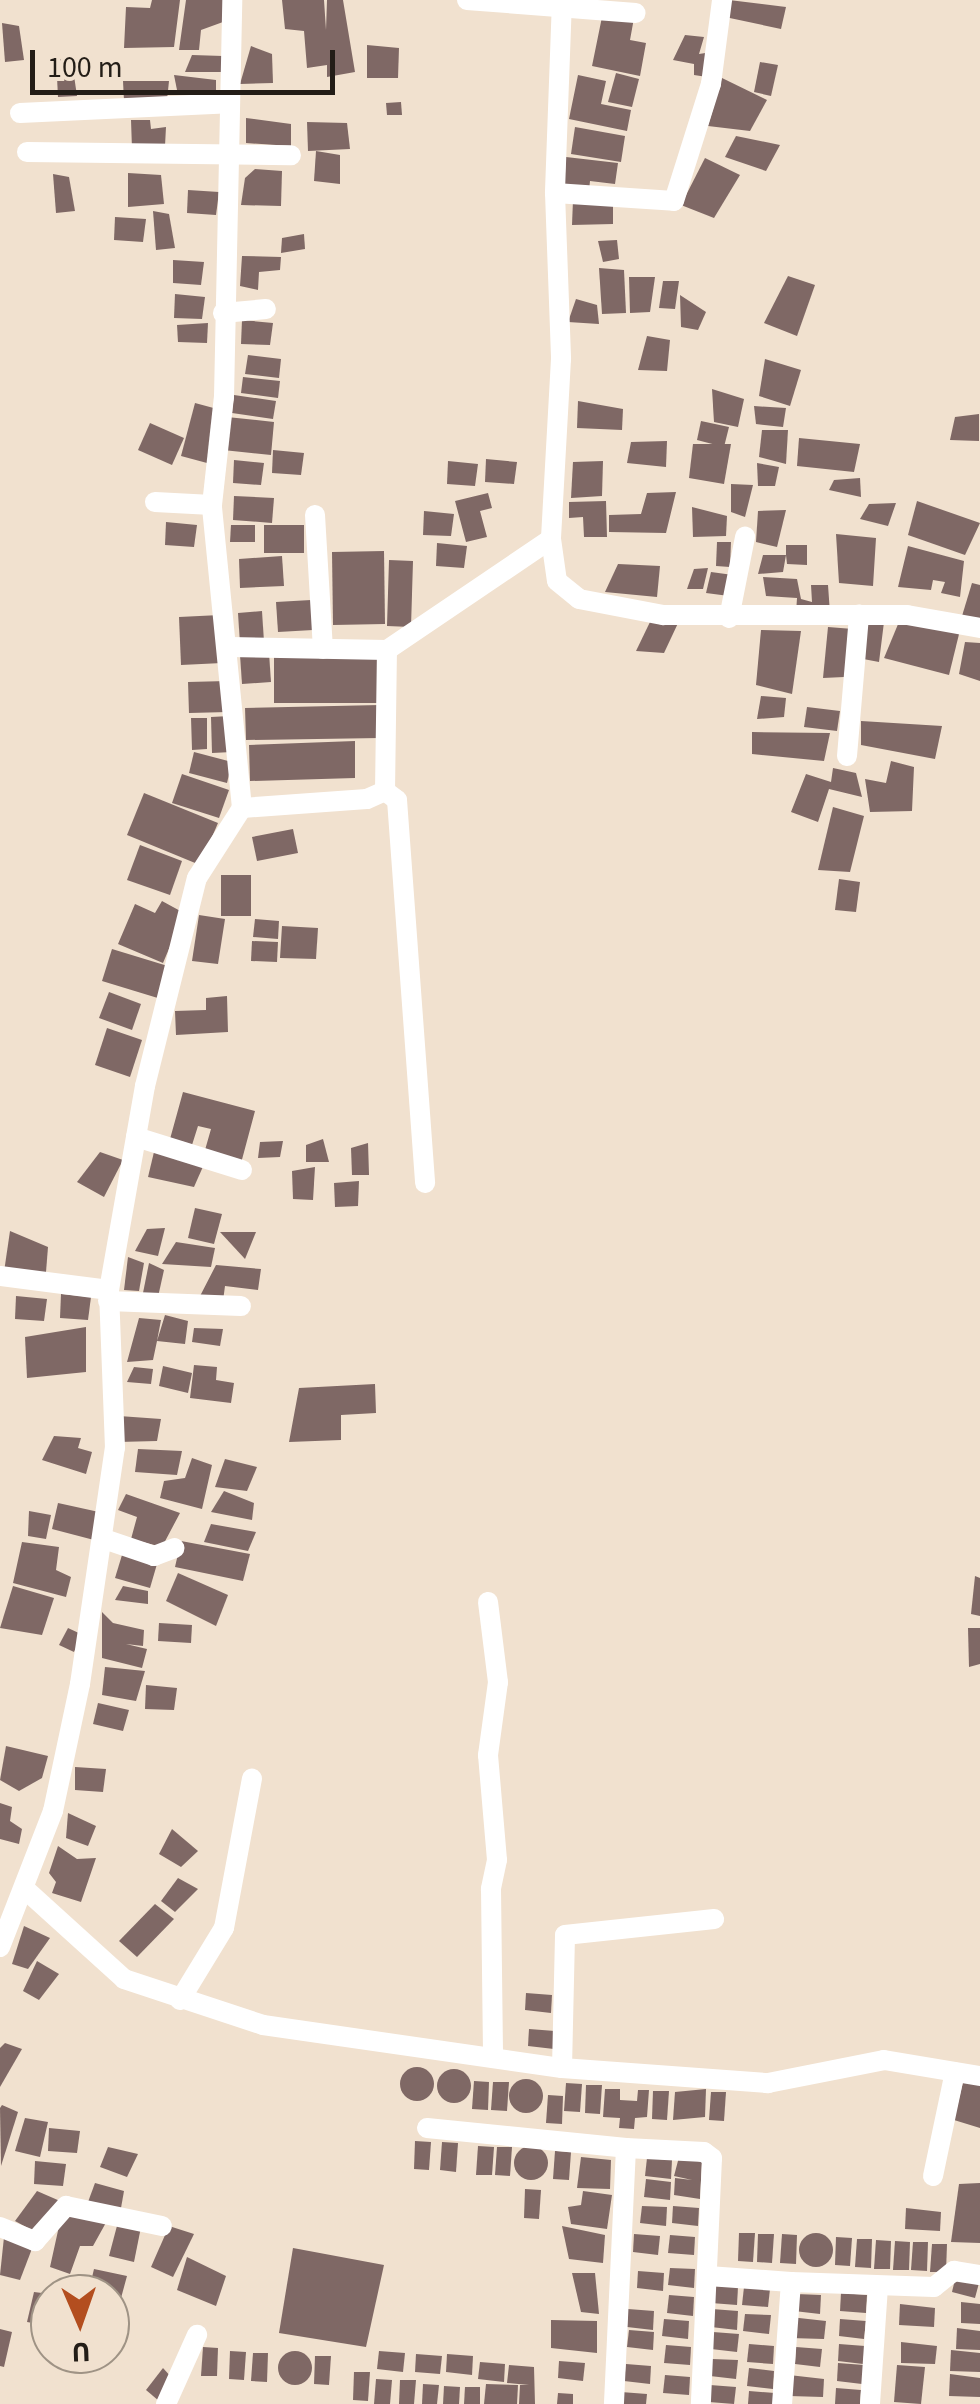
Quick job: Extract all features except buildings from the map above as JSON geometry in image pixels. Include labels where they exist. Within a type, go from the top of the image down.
[{"type":"street","points":[[0,1947],[26,1890],[68,1755],[104,1540],[115,1448],[109,1296],[136,1137],[192,892],[208,852],[242,808],[230,648],[212,505],[224,313],[232,0]]},
{"type":"street","points":[[467,0],[562,4],[636,13]]},
{"type":"street","points":[[555,192],[674,201],[715,67],[722,0]]},
{"type":"street","points":[[562,4],[555,192],[561,359],[551,538],[557,581],[579,599],[728,618],[907,615],[980,628]]},
{"type":"street","points":[[20,114],[229,104]]},
{"type":"street","points":[[27,152],[291,155]]},
{"type":"street","points":[[224,313],[266,310]]},
{"type":"street","points":[[154,502],[212,505]]},
{"type":"street","points":[[315,515],[323,649]]},
{"type":"street","points":[[728,618],[745,537]]},
{"type":"street","points":[[230,648],[388,650],[551,538]]},
{"type":"street","points":[[846,756],[859,616]]},
{"type":"street","points":[[385,791],[388,650]]},
{"type":"street","points":[[242,808],[367,799],[385,791]]},
{"type":"street","points":[[385,791],[397,800],[425,1183]]},
{"type":"street","points":[[136,1137],[242,1170]]},
{"type":"street","points":[[0,1276],[109,1296],[240,1306]]},
{"type":"street","points":[[104,1540],[154,1556],[175,1548]]},
{"type":"street","points":[[488,1602],[498,1682],[488,1755],[497,1860],[491,1889],[493,2058]]},
{"type":"street","points":[[180,2000],[224,1928],[252,1779]]},
{"type":"street","points":[[26,1890],[107,1968],[180,2000],[263,2025],[562,2068],[768,2082],[884,2060],[980,2076]]},
{"type":"street","points":[[562,2068],[565,1935],[714,1918]]},
{"type":"street","points":[[933,2176],[955,2072]]},
{"type":"street","points":[[427,2128],[710,2155],[701,2404]]},
{"type":"street","points":[[614,2404],[626,2148]]},
{"type":"street","points":[[0,2227],[35,2240],[66,2206],[162,2226]]},
{"type":"street","points":[[708,2276],[934,2288],[958,2270],[980,2275]]},
{"type":"street","points":[[782,2404],[791,2282]]},
{"type":"street","points":[[870,2404],[878,2287]]},
{"type":"street","points":[[166,2404],[197,2335]]}]
